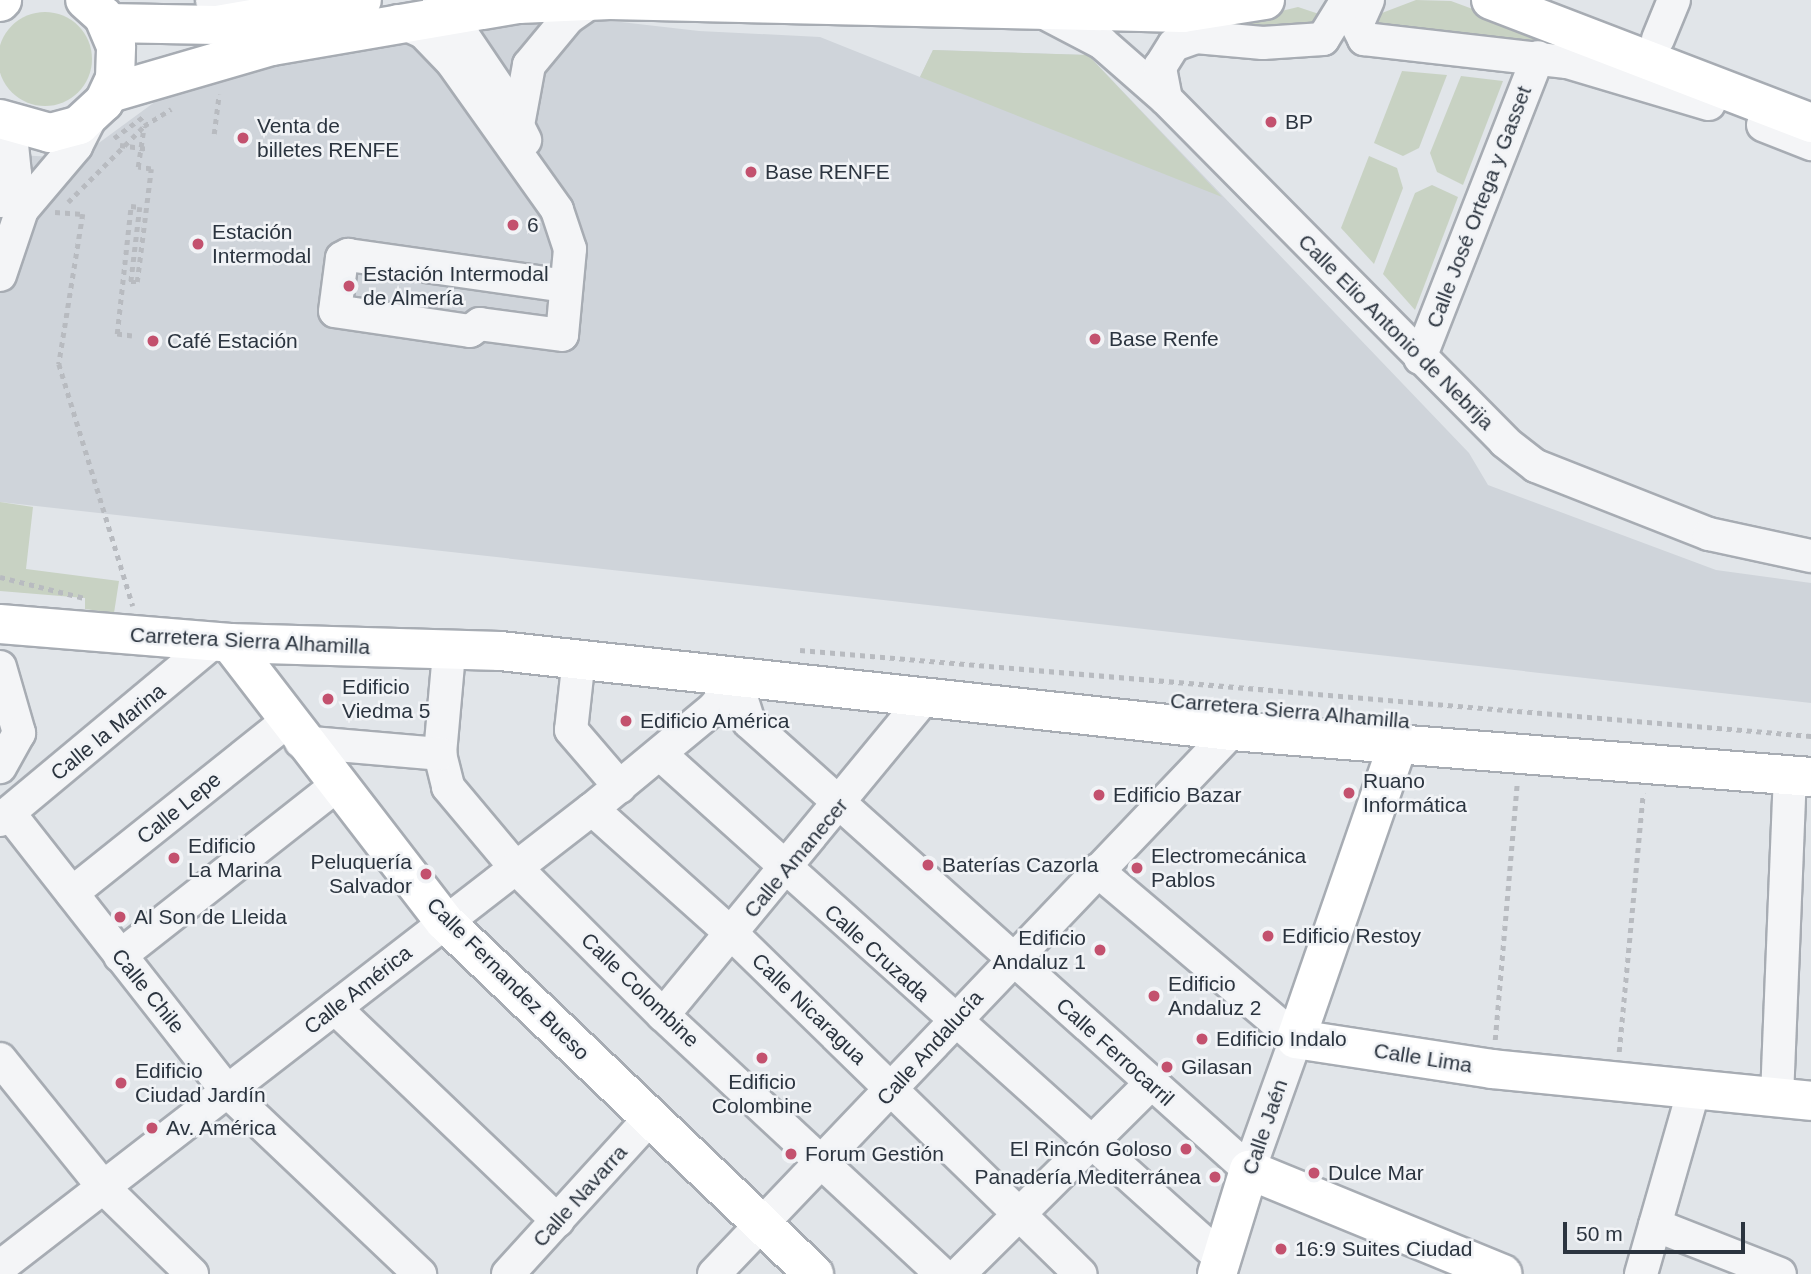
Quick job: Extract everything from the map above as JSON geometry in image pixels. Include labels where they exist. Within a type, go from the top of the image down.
[{"type":"main road","points":[[5,122],[50,133],[101,120],[210,60],[398,21],[444,6],[592,1],[1038,10],[1193,25],[1265,0]]},
{"type":"main road","points":[[1491,0],[1811,122]]},
{"type":"main road","points":[[1562,0],[1811,98]]},
{"type":"main road","points":[[91,6],[217,25],[357,1]]},
{"type":"main road","points":[[91,6],[117,54],[101,120]]},
{"type":"main road","name":"Carretera Sierra Alhamilla","points":[[0,624],[134,619],[222,642],[282,640],[449,653],[500,651],[574,640],[1537,733],[1804,770]]},
{"type":"main road","name":"Calle Fernandez Bueso","points":[[222,642],[445,922],[814,1274]]},
{"type":"main road","name":"Carretera Sierra Alhamilla","points":[[500,651],[725,695],[925,698],[1216,729],[1398,744],[1804,770]]},
{"type":"main road","name":"Carretera Sierra Alhamilla","points":[[725,695],[883,671]]},
{"type":"main road","name":"Carretera Sierra Alhamilla","points":[[1043,687],[1073,699],[1158,710],[1216,729]]},
{"type":"main road","name":"Carretera Sierra Alhamilla","points":[[1398,744],[1415,735],[1507,741],[1537,733]]},
{"type":"main road","name":"Calle Jaén","points":[[1296,1039],[1398,744]]},
{"type":"main road","name":"Calle Lima","points":[[1296,1039],[1492,1069],[1794,1099]]},
{"type":"main road","name":"Calle Jaén","points":[[1219,1267],[1249,1170]]},
{"type":"main road","name":"Calle Ferrocarril","points":[[1249,1170],[1502,1274]]},
{"type":"street","points":[[212,0],[273,16]]},
{"type":"street","points":[[1166,99],[1159,76],[1166,54],[1193,25],[1263,43],[1323,39],[1347,0]]},
{"type":"street","points":[[1368,0],[1357,26],[1364,39],[1538,57],[1654,84],[1811,144]]},
{"type":"street","points":[[1658,39],[1674,0]]},
{"type":"street","points":[[518,127],[529,65],[568,18],[592,1]]},
{"type":"street","points":[[444,6],[518,127],[546,193],[569,238],[565,286],[560,337],[480,324],[470,331],[335,311],[342,258],[348,255],[565,286]]},
{"type":"street","name":"Calle Elio Antonio de Nebrija","points":[[1038,10],[1102,43],[1166,99],[1420,358],[1536,466],[1709,534],[1811,556]]},
{"type":"street","points":[[398,21],[423,32],[452,62],[546,193]]},
{"type":"street","name":"Calle José Ortega y Gasset","points":[[1420,358],[1538,57]]},
{"type":"street","points":[[3,257],[22,210],[101,120]]},
{"type":"street","points":[[1,190],[15,170],[5,122]]},
{"type":"street","name":"Calle la Marina","points":[[5,816],[222,642]]},
{"type":"street","name":"Calle Colombine","points":[[449,653],[440,754],[448,787],[516,868],[663,1015],[825,1162],[942,1274]]},
{"type":"street","points":[[0,667],[19,733],[0,767]]},
{"type":"street","points":[[577,676],[571,730],[620,787]]},
{"type":"street","name":"Calle América","points":[[5,1254],[104,1188],[229,1091],[620,787],[725,695]]},
{"type":"street","name":"Calle Ferrocarril","points":[[725,695],[749,722],[841,806],[1249,1170]]},
{"type":"street","name":"Calle Amanecer","points":[[663,1015],[841,806],[925,698]]},
{"type":"street","name":"Calle Andalucía","points":[[714,1274],[825,1162],[1011,958],[1097,870],[1216,729]]},
{"type":"street","points":[[293,732],[440,754]]},
{"type":"street","name":"Calle Lepe","points":[[72,893],[293,732]]},
{"type":"street","name":"Calle Cruzada","points":[[660,754],[953,1022],[1091,1142],[1219,1267]]},
{"type":"street","points":[[1794,1099],[1804,770]]},
{"type":"street","points":[[120,956],[335,787]]},
{"type":"street","name":"Calle Nicaragua","points":[[592,809],[732,934],[1080,1274]]},
{"type":"street","name":"Calle Chile","points":[[5,816],[72,893],[229,1091],[420,1274]]},
{"type":"street","points":[[1097,870],[1296,1039]]},
{"type":"street","points":[[335,1008],[558,1222]]},
{"type":"street","name":"Calle Jaén","points":[[1249,1170],[1296,1039]]},
{"type":"street","points":[[0,1059],[104,1188],[192,1274]]},
{"type":"street","points":[[959,1274],[1150,1084]]},
{"type":"street","points":[[1641,1274],[1694,1089]]},
{"type":"street","name":"Calle Navarra","points":[[508,1274],[651,1117]]},
{"type":"street","points":[[1655,1225],[1780,1274]]},
{"type":"path","points":[[101,120],[176,96]]},
{"type":"path","points":[[214,134],[217,110]]},
{"type":"path","points":[[54,212],[120,145],[144,126]]},
{"type":"path","points":[[132,336],[117,334],[131,206],[140,207],[131,282],[137,282],[151,169],[138,167],[144,149],[143,135]]},
{"type":"path","points":[[120,145],[144,149]]},
{"type":"path","points":[[47,211],[83,214],[59,364],[134,619]]},
{"type":"path","points":[[0,577],[89,599]]},
{"type":"path","points":[[789,649],[1811,736]]},
{"type":"path","points":[[1492,1069],[1518,778]]},
{"type":"path","points":[[1617,1081],[1643,788]]},
{"type":"shaded area","points":[[611,16],[612,21],[699,31],[820,37],[920,77],[933,50],[1088,55],[1469,453],[1488,485],[1716,570],[1811,583],[1811,703],[0,502],[0,154],[54,157],[92,148],[171,90],[392,33]]},
{"type":"green space","points":[[1416,0],[1451,1],[1562,42],[1559,51],[1378,34],[1370,21],[1374,16]]},
{"type":"green space","points":[[1298,7],[1322,15],[1310,33],[1223,25]]},
{"type":"green space","points":[[45,12],[63,16],[78,26],[88,41],[92,59],[88,77],[78,92],[63,102],[45,106],[27,102],[12,92],[2,77],[-2,59],[2,41],[12,26],[27,16]]},
{"type":"green space","points":[[933,50],[1088,55],[1222,197],[920,77]]},
{"type":"green space","points":[[1402,71],[1447,75],[1419,148],[1403,156],[1374,143]]},
{"type":"green space","points":[[1461,76],[1503,81],[1463,185],[1437,172],[1430,153]]},
{"type":"green space","points":[[1369,156],[1397,168],[1403,188],[1374,264],[1341,228]]},
{"type":"green space","points":[[1432,185],[1458,197],[1415,310],[1383,274],[1415,193]]},
{"type":"green space","points":[[0,502],[33,507],[26,569],[119,581],[114,613],[85,609],[85,598],[0,591]]},
{"type":"place","name":"BP","points":[[1271,122]]},
{"type":"place","name":"Venta de billetes RENFE","points":[[243,138]]},
{"type":"place","name":"Base RENFE","points":[[751,172]]},
{"type":"place","name":"6","points":[[513,225]]},
{"type":"place","name":"Estación Intermodal","points":[[198,244]]},
{"type":"place","name":"Estación Intermodal de Almería","points":[[349,286]]},
{"type":"place","name":"Base Renfe","points":[[1095,339]]},
{"type":"place","name":"Café Estación","points":[[153,341]]},
{"type":"place","name":"Edificio Viedma 5","points":[[328,699]]},
{"type":"place","name":"Edificio América","points":[[626,721]]},
{"type":"place","name":"Ruano Informática","points":[[1349,793]]},
{"type":"place","name":"Edificio Bazar","points":[[1099,795]]},
{"type":"place","name":"Edificio La Marina","points":[[174,858]]},
{"type":"place","name":"Baterías Cazorla","points":[[928,865]]},
{"type":"place","name":"Electromecánica Pablos","points":[[1137,868]]},
{"type":"place","name":"Peluquería Salvador","points":[[426,874]]},
{"type":"place","name":"Al Son de Lleida","points":[[120,917]]},
{"type":"place","name":"Edificio Restoy","points":[[1268,936]]},
{"type":"place","name":"Edificio Andaluz 1","points":[[1100,950]]},
{"type":"place","name":"Edificio Andaluz 2","points":[[1154,996]]},
{"type":"place","name":"Edificio Indalo","points":[[1202,1039]]},
{"type":"place","name":"Edificio Colombine","points":[[762,1058]]},
{"type":"place","name":"Gilasan","points":[[1167,1067]]},
{"type":"place","name":"Edificio Ciudad Jardín","points":[[121,1083]]},
{"type":"place","name":"Av. América","points":[[152,1128]]},
{"type":"place","name":"El Rincón Goloso","points":[[1186,1149]]},
{"type":"place","name":"Forum Gestión","points":[[791,1154]]},
{"type":"place","name":"Dulce Mar","points":[[1314,1173]]},
{"type":"place","name":"Panadería Mediterránea","points":[[1215,1177]]},
{"type":"place","name":"16:9 Suites Ciudad","points":[[1281,1249]]}]
